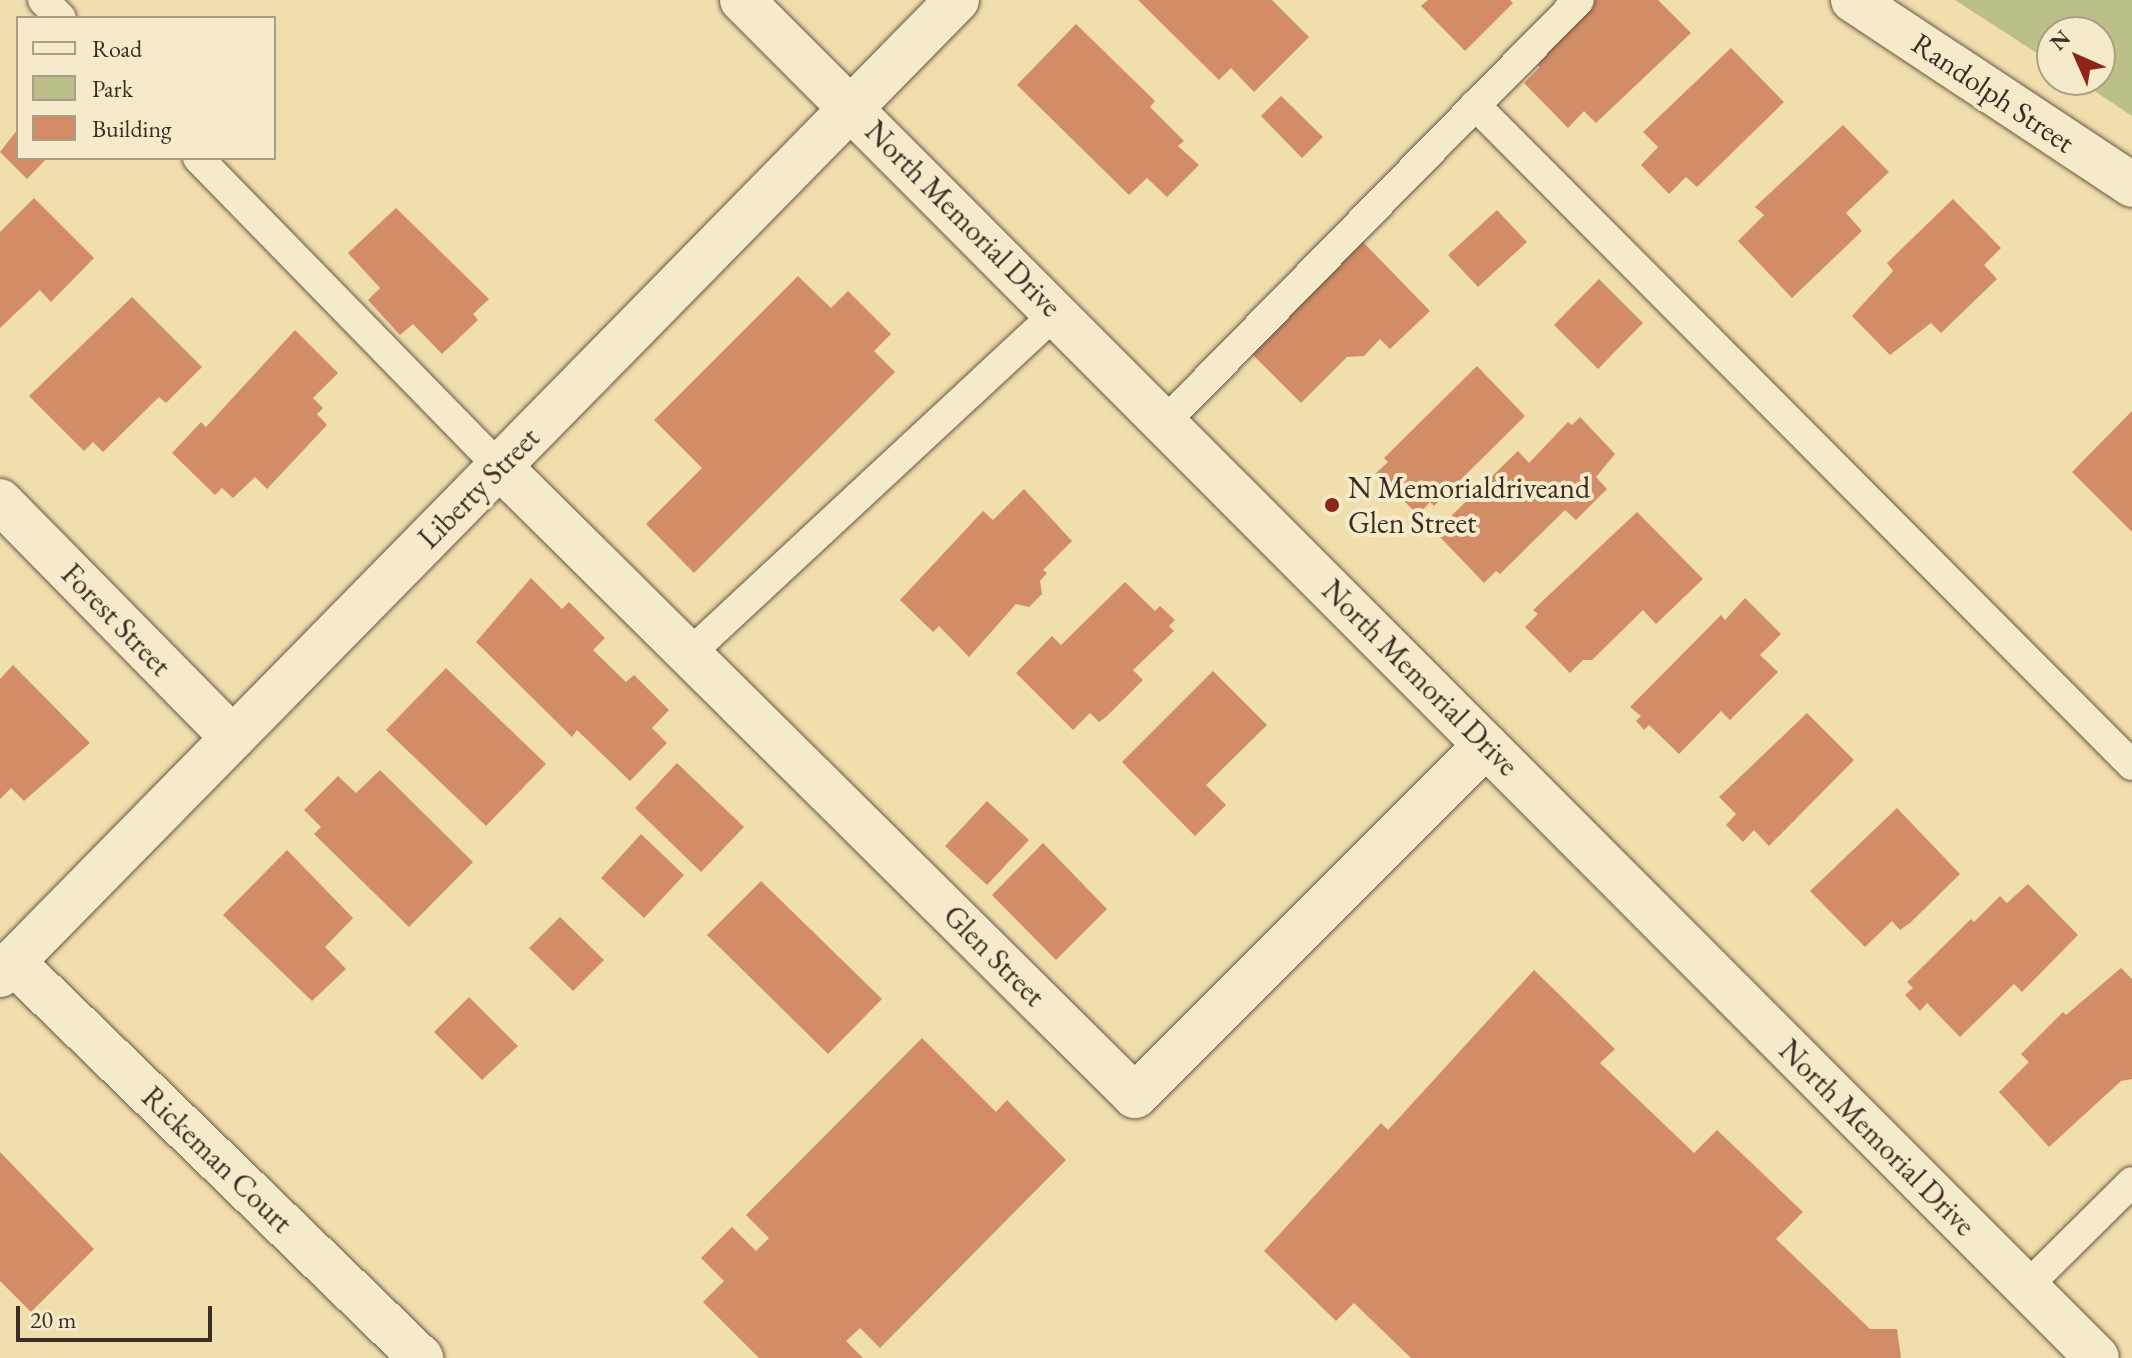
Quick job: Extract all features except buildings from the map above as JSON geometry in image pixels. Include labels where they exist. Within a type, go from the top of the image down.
[{"type":"street","name":"North Memorial Drive","points":[[742,0],[2097,1358]]},
{"type":"street","name":"Liberty Street","points":[[7,968],[957,0]]},
{"type":"street","name":"Randolph Street","points":[[1853,0],[2132,185]]},
{"type":"street","name":"Glen Street","points":[[499,466],[1135,1096],[1486,745]]},
{"type":"street","name":"Forest Street","points":[[0,501],[233,738]]},
{"type":"street","name":"Rickeman Court","points":[[7,968],[421,1358]]},
{"type":"lane","points":[[43,0],[59,16]]},
{"type":"lane","points":[[1165,422],[1579,0]]},
{"type":"lane","points":[[1475,105],[2132,765]]},
{"type":"lane","points":[[200,160],[499,466]]},
{"type":"lane","points":[[689,654],[1056,313]]},
{"type":"lane","points":[[2026,1287],[2132,1182]]},
{"type":"green space","points":[[1955,0],[2132,0],[2132,116],[2102,96],[2116,96],[2116,16],[2036,16],[2036,53]]},
{"type":"place","name":"N Memorialdriveand Glen Street","points":[[1332,505]]}]
